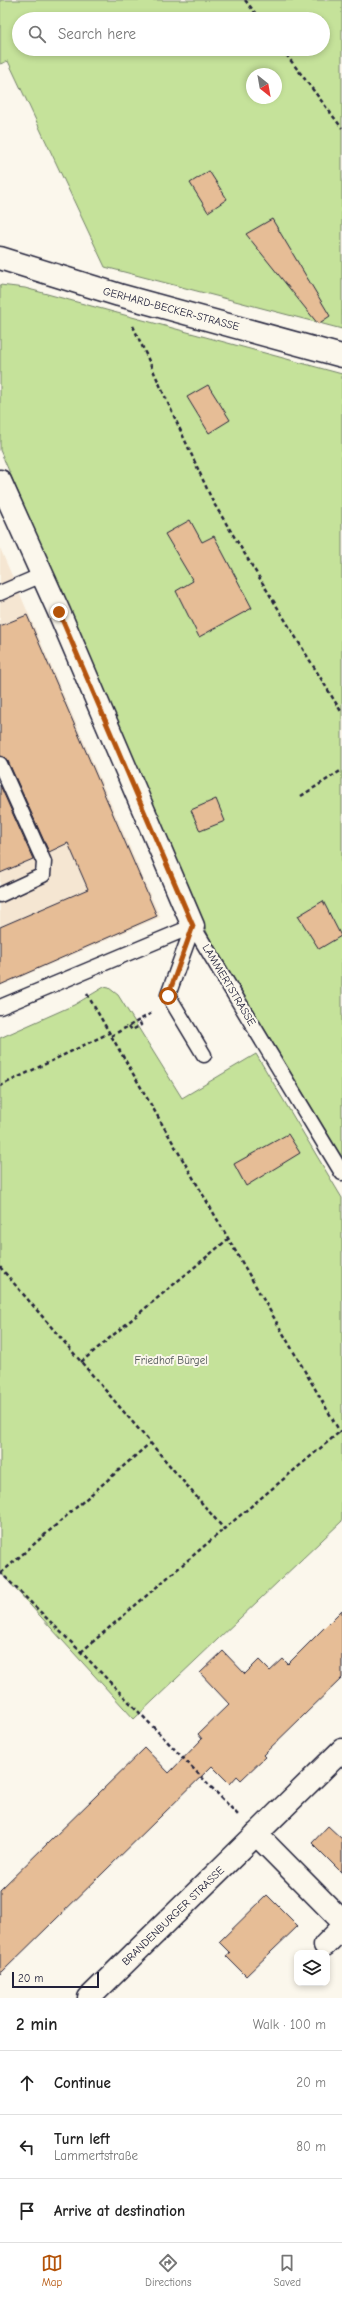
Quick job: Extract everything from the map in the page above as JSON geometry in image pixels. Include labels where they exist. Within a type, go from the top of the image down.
[{"type":"street","name":"GERHARD-BECKER-STRASSE","points":[[0,258],[118,295],[342,356]]},
{"type":"street","name":"LAMMERTSTRASSE","points":[[0,481],[193,926]]},
{"type":"street","name":"BRANDENBURGER STRASSE","points":[[89,1998],[342,1750]]},
{"type":"street","points":[[256,1834],[342,1921]]},
{"type":"street","points":[[325,1945],[342,1928]]},
{"type":"lane","points":[[0,593],[42,575]]},
{"type":"lane","points":[[0,764],[44,862],[43,875],[0,894]]},
{"type":"lane","points":[[0,1007],[193,926]]},
{"type":"lane","points":[[193,926],[168,996],[204,1055]]},
{"type":"lane","name":"LAMMERTSTRASSE","points":[[193,926],[342,1173]]},
{"type":"path","points":[[245,0],[254,12]]},
{"type":"path","points":[[287,56],[342,128]]},
{"type":"path","points":[[118,295],[213,502],[342,713]]},
{"type":"path","points":[[301,796],[342,770]]},
{"type":"path","points":[[77,975],[228,1239],[341,1431],[81,1652]]},
{"type":"path","points":[[111,1036],[172,1002]]},
{"type":"path","points":[[129,1026],[132,1030],[141,1025],[139,1020]]},
{"type":"path","points":[[0,1086],[109,1032]]},
{"type":"path","points":[[81,1362],[228,1239]]},
{"type":"path","points":[[0,1267],[224,1529]]},
{"type":"path","points":[[150,1443],[0,1572],[81,1652],[256,1834]]},
{"type":"shaded area","points":[[0,548],[160,917],[0,986]]},
{"type":"green space","points":[[0,0],[342,0],[342,329],[105,267],[8,61],[0,64]]},
{"type":"green space","points":[[0,285],[25,288],[342,374],[342,1157],[209,937],[0,450]]},
{"type":"green space","name":"Friedhof Bürgel","points":[[104,987],[109,988],[118,995],[182,1098],[256,1054],[342,1198],[342,1521],[134,1719],[0,1572],[0,1038],[74,1005]]},
{"type":"building","points":[[209,171],[227,199],[208,212],[190,183]]},
{"type":"building","points":[[272,219],[330,316],[318,324],[246,234]]},
{"type":"building","points":[[208,385],[230,420],[209,433],[187,397]]},
{"type":"building","points":[[190,520],[202,542],[214,536],[252,608],[199,637],[176,591],[193,581],[165,534]]},
{"type":"building","points":[[27,615],[157,916],[0,985],[0,927],[88,889],[68,843],[49,852],[8,761],[0,756],[0,626]]},
{"type":"building","points":[[0,785],[33,859],[0,873]]},
{"type":"building","points":[[216,799],[225,821],[200,831],[191,810]]},
{"type":"building","points":[[323,901],[341,936],[319,949],[298,916]]},
{"type":"building","points":[[288,1134],[300,1153],[246,1186],[234,1164]]},
{"type":"building","points":[[342,1610],[342,1678],[263,1755],[265,1757],[241,1780],[237,1776],[230,1784],[212,1766],[0,1974],[0,1890],[145,1748],[169,1773],[202,1739],[198,1734],[229,1704],[200,1673],[223,1651],[245,1674],[259,1660],[270,1671],[283,1659],[288,1664]]},
{"type":"building","points":[[328,1826],[342,1839],[342,1873],[312,1843]]},
{"type":"building","points":[[267,1895],[298,1926],[246,1976],[226,1956],[230,1953],[219,1942]]},
{"type":"route","points":[[59,612],[193,926],[168,996]]}]
